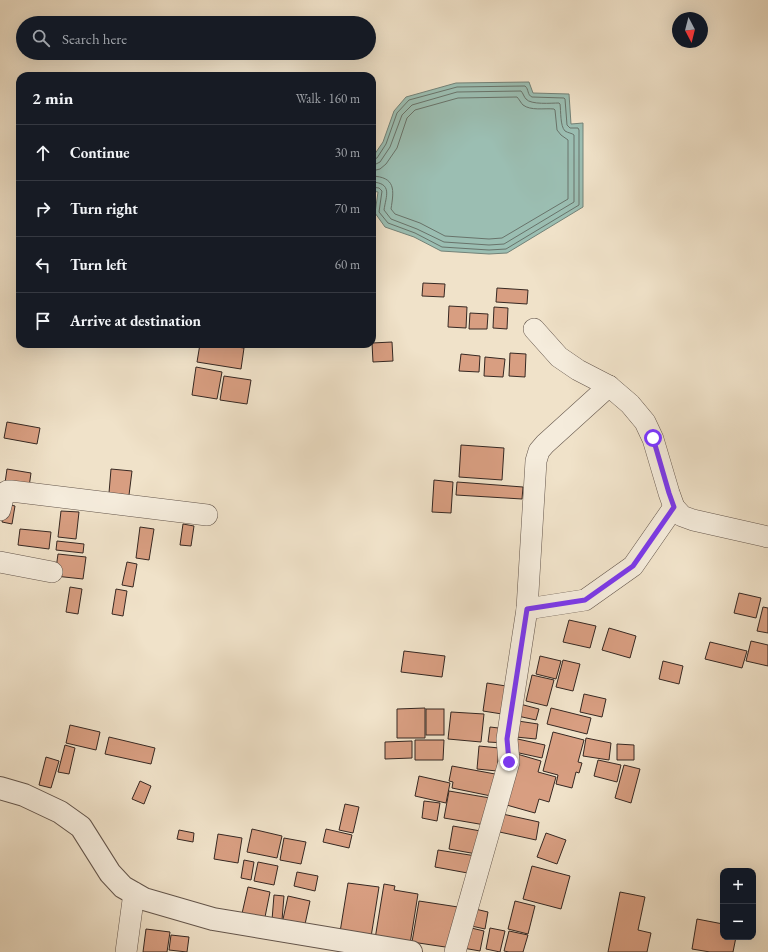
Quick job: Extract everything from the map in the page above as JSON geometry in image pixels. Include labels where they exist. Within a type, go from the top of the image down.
[{"type":"street","points":[[534,329],[559,357],[578,370],[609,386],[630,404],[645,422],[653,438],[674,507],[682,516],[693,520],[768,537]]},
{"type":"street","points":[[455,952],[509,762],[507,739],[527,609],[536,461],[539,451],[545,444],[609,386]]},
{"type":"street","points":[[0,510],[4,494],[11,491],[207,515]]},
{"type":"street","points":[[527,609],[585,600],[633,566],[674,507]]},
{"type":"street","points":[[0,562],[52,572]]},
{"type":"street","points":[[0,788],[24,795],[60,812],[81,827],[110,873],[123,887],[144,899],[213,920],[411,952]]},
{"type":"street","points":[[126,952],[134,893]]},
{"type":"water","points":[[529,82],[533,93],[569,94],[571,124],[583,123],[583,207],[507,253],[489,254],[441,251],[414,237],[385,227],[376,214],[378,192],[376,192],[376,152],[383,142],[394,111],[406,97],[456,83]]},
{"type":"building","points":[[423,283],[445,284],[444,297],[422,296]]},
{"type":"building","points":[[497,288],[528,290],[527,304],[496,302]]},
{"type":"building","points":[[449,306],[467,307],[466,328],[448,327]]},
{"type":"building","points":[[494,307],[508,308],[507,329],[493,328]]},
{"type":"building","points":[[470,313],[488,314],[487,329],[469,329]]},
{"type":"building","points":[[392,342],[393,361],[373,362],[372,348],[376,348],[376,343]]},
{"type":"building","points":[[199,348],[244,348],[241,369],[197,362]]},
{"type":"building","points":[[510,353],[526,354],[525,377],[509,376]]},
{"type":"building","points":[[461,354],[480,356],[479,372],[459,371]]},
{"type":"building","points":[[485,357],[505,359],[503,377],[484,376]]},
{"type":"building","points":[[196,367],[222,372],[217,399],[192,395]]},
{"type":"building","points":[[224,376],[251,380],[247,404],[220,400]]},
{"type":"building","points":[[7,422],[40,428],[37,444],[4,438]]},
{"type":"building","points":[[461,445],[504,448],[502,480],[459,477]]},
{"type":"building","points":[[7,469],[31,473],[29,487],[5,483]]},
{"type":"building","points":[[111,469],[132,471],[129,495],[109,493]]},
{"type":"building","points":[[434,480],[453,482],[451,513],[432,512]]},
{"type":"building","points":[[457,482],[523,487],[522,499],[456,495]]},
{"type":"building","points":[[6,504],[15,506],[12,524],[2,522]]},
{"type":"building","points":[[61,511],[79,512],[76,539],[58,537]]},
{"type":"building","points":[[183,524],[194,526],[191,546],[180,545]]},
{"type":"building","points":[[140,527],[154,529],[149,560],[136,558]]},
{"type":"building","points":[[20,529],[51,532],[49,549],[18,545]]},
{"type":"building","points":[[57,541],[84,544],[83,553],[56,550]]},
{"type":"building","points":[[58,554],[86,557],[83,579],[55,576]]},
{"type":"building","points":[[127,562],[137,564],[133,587],[122,585]]},
{"type":"building","points":[[70,587],[82,589],[78,614],[66,612]]},
{"type":"building","points":[[116,589],[127,591],[123,616],[112,614]]},
{"type":"building","points":[[739,593],[761,598],[756,618],[734,613]]},
{"type":"building","points":[[763,607],[768,608],[768,633],[757,631]]},
{"type":"building","points":[[569,620],[596,626],[590,648],[563,642]]},
{"type":"building","points":[[609,628],[636,636],[630,658],[602,650]]},
{"type":"building","points":[[751,641],[768,645],[768,666],[746,661]]},
{"type":"building","points":[[710,642],[747,651],[742,668],[705,659]]},
{"type":"building","points":[[404,651],[445,656],[442,677],[401,672]]},
{"type":"building","points":[[540,656],[561,661],[556,679],[536,674]]},
{"type":"building","points":[[563,660],[580,664],[573,691],[556,687]]},
{"type":"building","points":[[663,661],[683,666],[679,684],[659,679]]},
{"type":"building","points":[[532,675],[554,680],[547,706],[526,701]]},
{"type":"building","points":[[487,683],[506,686],[502,714],[483,711]]},
{"type":"building","points":[[584,694],[606,699],[602,717],[580,712]]},
{"type":"building","points":[[516,703],[539,709],[536,720],[513,715]]},
{"type":"building","points":[[425,708],[425,738],[397,738],[397,709]]},
{"type":"building","points":[[551,708],[591,718],[587,734],[547,724]]},
{"type":"building","points":[[426,709],[444,709],[444,735],[426,735]]},
{"type":"building","points":[[451,712],[484,714],[481,742],[448,739]]},
{"type":"building","points":[[518,721],[538,724],[536,739],[516,737]]},
{"type":"building","points":[[70,725],[100,732],[96,750],[66,743]]},
{"type":"building","points":[[490,727],[507,729],[505,743],[488,742]]},
{"type":"building","points":[[553,732],[584,740],[578,762],[582,763],[579,773],[576,772],[572,788],[556,784],[558,775],[543,771]]},
{"type":"building","points":[[109,737],[155,748],[151,764],[105,754]]},
{"type":"building","points":[[513,738],[545,745],[542,758],[510,751]]},
{"type":"building","points":[[586,738],[611,743],[609,760],[583,756]]},
{"type":"building","points":[[415,740],[444,740],[443,760],[415,760]]},
{"type":"building","points":[[412,741],[412,758],[385,759],[385,742]]},
{"type":"building","points":[[617,744],[634,745],[634,760],[617,760]]},
{"type":"building","points":[[65,745],[75,748],[69,774],[58,772]]},
{"type":"building","points":[[479,746],[499,748],[497,771],[477,769]]},
{"type":"building","points":[[517,754],[541,761],[538,772],[556,777],[549,802],[539,799],[535,813],[503,804]]},
{"type":"building","points":[[46,757],[59,761],[51,788],[39,785]]},
{"type":"building","points":[[598,760],[621,765],[617,782],[594,776]]},
{"type":"building","points":[[624,765],[640,769],[631,803],[615,798]]},
{"type":"building","points":[[452,766],[495,774],[491,796],[452,788],[453,782],[449,781]]},
{"type":"building","points":[[419,776],[450,783],[446,803],[415,796]]},
{"type":"building","points":[[140,781],[151,786],[144,804],[132,799]]},
{"type":"building","points":[[449,791],[490,798],[485,825],[444,818]]},
{"type":"building","points":[[424,801],[440,803],[437,821],[422,818]]},
{"type":"building","points":[[345,804],[359,807],[353,833],[339,830]]},
{"type":"building","points":[[498,813],[539,822],[536,840],[495,831]]},
{"type":"building","points":[[453,826],[486,832],[482,855],[449,849]]},
{"type":"building","points":[[252,829],[282,836],[277,858],[247,852]]},
{"type":"building","points":[[326,829],[352,835],[349,848],[323,842]]},
{"type":"building","points":[[179,830],[194,833],[193,842],[177,839]]},
{"type":"building","points":[[546,833],[566,840],[557,864],[537,857]]},
{"type":"building","points":[[218,834],[242,838],[238,863],[214,859]]},
{"type":"building","points":[[284,838],[306,842],[301,864],[280,860]]},
{"type":"building","points":[[438,850],[476,856],[473,874],[435,867]]},
{"type":"building","points":[[244,860],[254,862],[251,880],[241,878]]},
{"type":"building","points":[[258,862],[278,866],[274,885],[254,881]]},
{"type":"building","points":[[532,866],[570,876],[561,909],[523,899]]},
{"type":"building","points":[[297,872],[318,876],[315,891],[294,886]]},
{"type":"building","points":[[348,883],[379,887],[371,937],[340,932]]},
{"type":"building","points":[[384,884],[395,886],[394,890],[418,894],[410,944],[375,939]]},
{"type":"building","points":[[248,887],[270,892],[264,922],[241,918]]},
{"type":"building","points":[[620,892],[645,897],[638,930],[651,933],[647,952],[608,952]]},
{"type":"building","points":[[274,895],[284,896],[282,920],[272,920]]},
{"type":"building","points":[[288,896],[310,901],[304,929],[282,924]]},
{"type":"building","points":[[419,901],[458,907],[452,948],[412,942]]},
{"type":"building","points":[[515,901],[535,906],[528,934],[508,929]]},
{"type":"building","points":[[471,908],[488,912],[485,929],[467,925]]},
{"type":"building","points":[[697,919],[720,923],[720,940],[735,940],[733,952],[710,952],[692,949]]},
{"type":"building","points":[[467,927],[484,931],[480,951],[463,948]]},
{"type":"building","points":[[490,928],[505,931],[500,952],[486,949]]},
{"type":"building","points":[[146,929],[170,932],[167,952],[143,952]]},
{"type":"building","points":[[509,931],[528,935],[523,952],[504,951]]},
{"type":"building","points":[[171,935],[189,937],[187,952],[169,950]]},
{"type":"route","points":[[509,762],[507,739],[527,609],[585,600],[633,566],[674,507],[653,438]]}]
